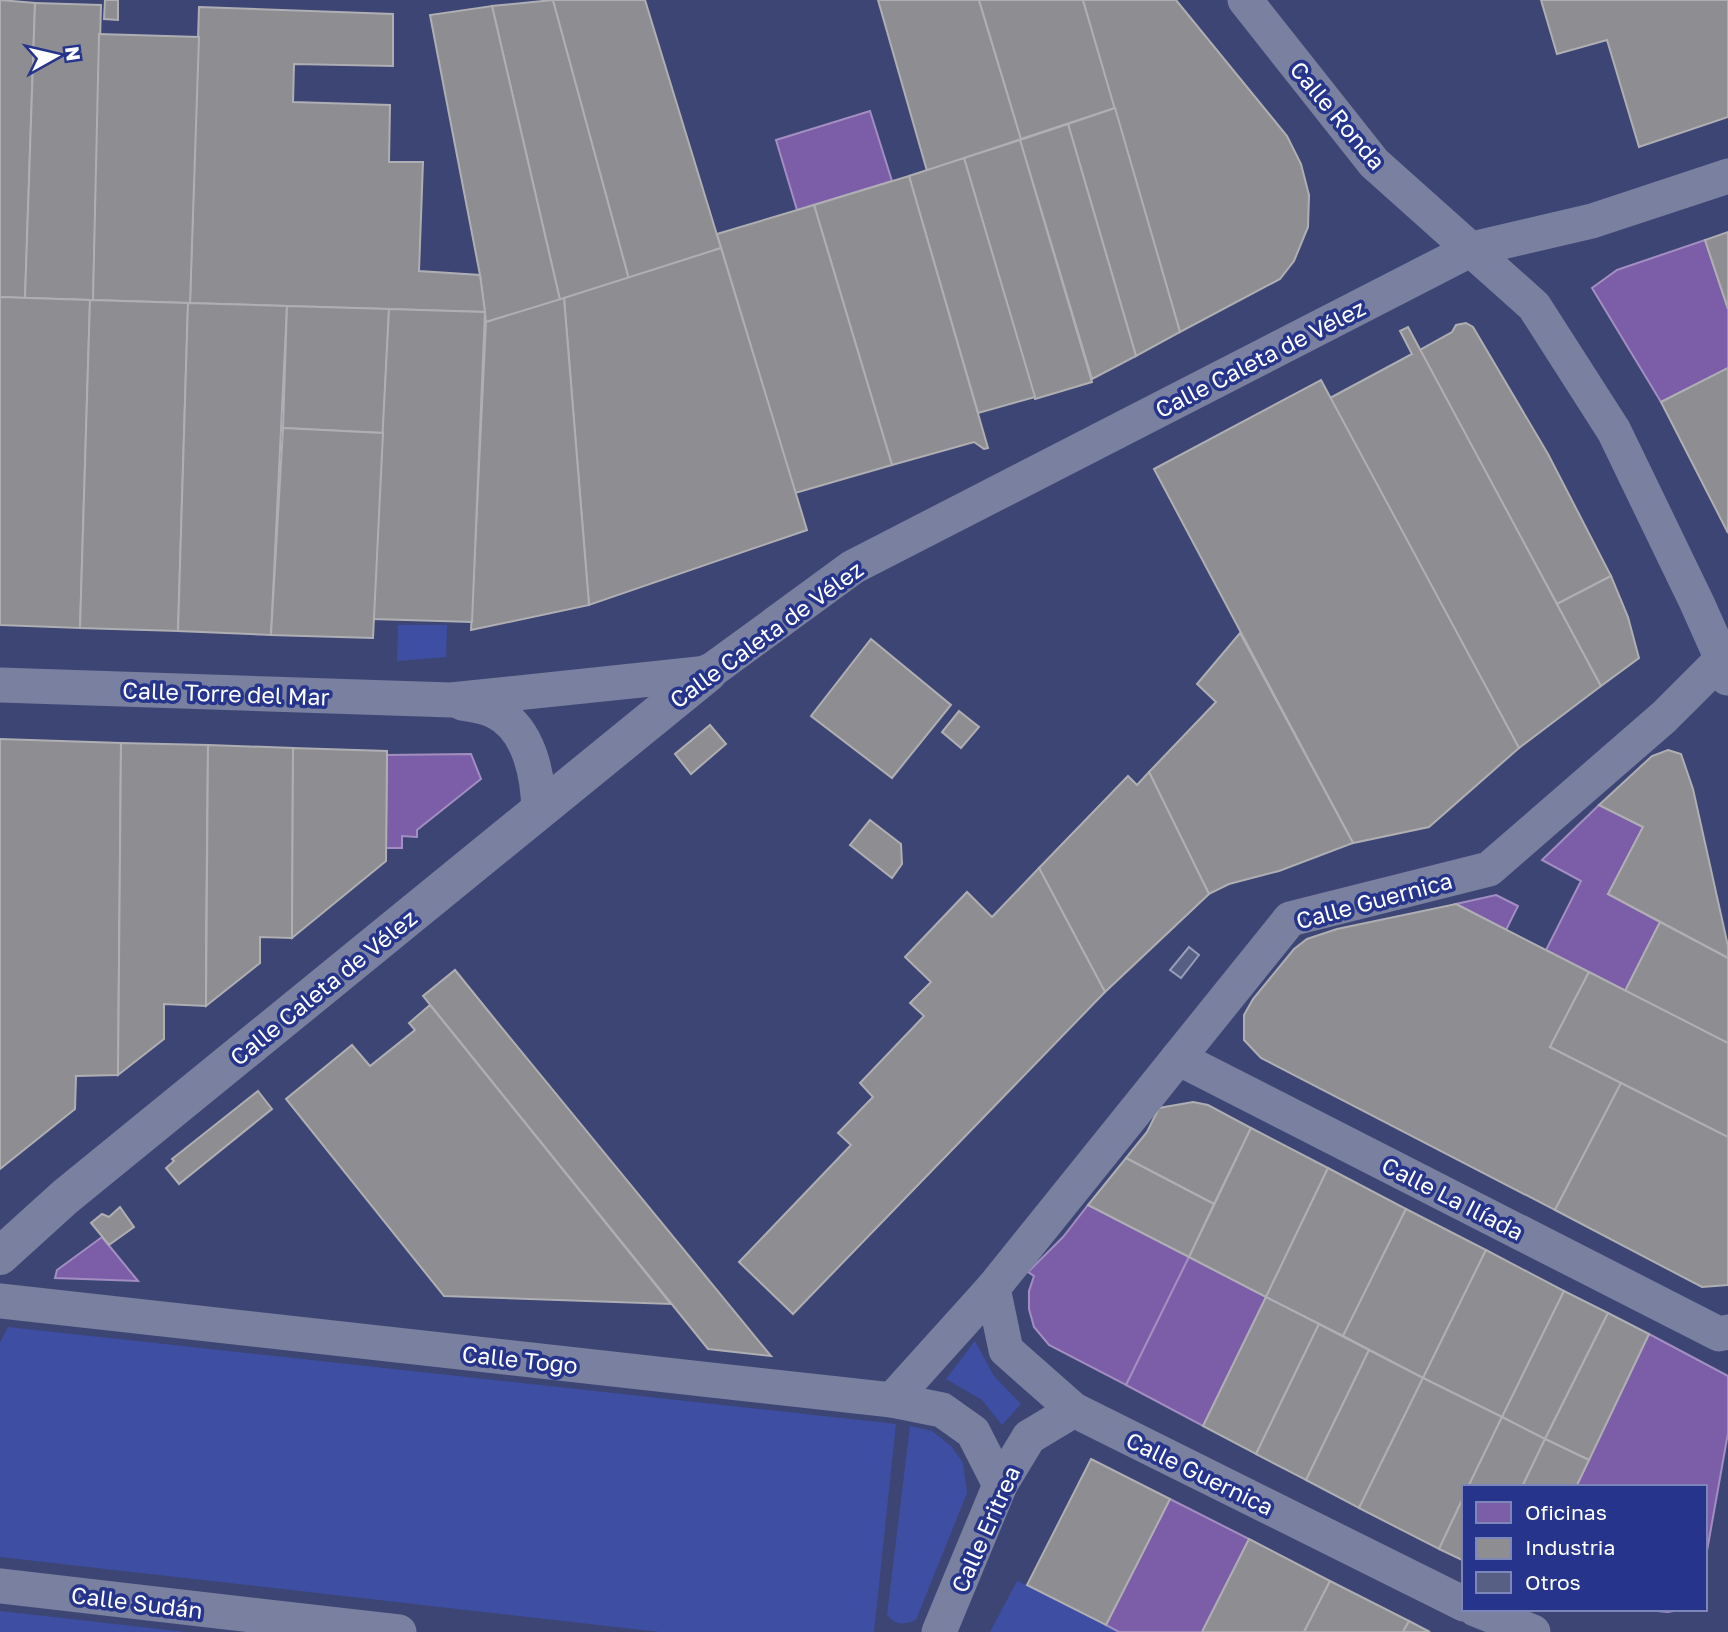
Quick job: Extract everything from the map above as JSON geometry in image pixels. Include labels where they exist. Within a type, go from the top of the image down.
[{"type":"street","name":"Calle Ronda","points":[[1245,0],[1374,163],[1534,306],[1615,431],[1726,666]]},
{"type":"street","name":"Calle Caleta de Vélez","points":[[0,1256],[65,1197],[708,673],[853,567],[1472,249],[1592,221],[1728,176]]},
{"type":"street","name":"Calle Guernica","points":[[892,1400],[993,1289],[1290,919],[1489,869],[1726,666]]},
{"type":"street","name":"Calle Torre del Mar","points":[[0,685],[451,700],[708,673]]},
{"type":"street","name":"Calle Torre del Mar","points":[[451,700],[494,711],[519,730],[538,780],[538,811]]},
{"type":"street","name":"Calle La Ilíada","points":[[1178,1058],[1719,1334],[1728,1332]]},
{"type":"street","name":"Calle Guernica","points":[[993,1289],[1006,1350],[1074,1410],[1462,1603]]},
{"type":"street","name":"Calle Togo","points":[[0,1301],[892,1400],[942,1410],[973,1432],[1000,1485]]},
{"type":"street","name":"Calle Eritrea","points":[[939,1632],[1000,1485],[1029,1437],[1074,1410]]},
{"type":"street","name":"Calle Sudán","points":[[0,1586],[398,1632]]},
{"type":"street","points":[[1480,1611],[1533,1632]]},
{"type":"shaded area","points":[[398,625],[447,625],[446,657],[397,661]]},
{"type":"shaded area","points":[[8,1327],[896,1424],[874,1632],[660,1632],[0,1557],[0,1343]]},
{"type":"shaded area","points":[[975,1341],[994,1376],[1021,1404],[1002,1425],[982,1400],[946,1379]]},
{"type":"shaded area","points":[[910,1426],[932,1431],[951,1446],[963,1463],[967,1493],[916,1620],[900,1624],[887,1615]]},
{"type":"shaded area","points":[[1017,1581],[1027,1585],[1119,1632],[990,1632]]},
{"type":"shaded area","points":[[0,1611],[186,1632],[0,1632]]},
{"type":"building: Oficinas","points":[[870,111],[892,181],[797,210],[776,140]]},
{"type":"building: Oficinas","points":[[1705,240],[1728,309],[1728,368],[1661,402],[1592,288],[1617,270]]},
{"type":"building: Oficinas","points":[[471,754],[481,779],[417,830],[417,837],[402,836],[402,848],[386,848],[387,755]]},
{"type":"building: Oficinas","points":[[1599,805],[1643,827],[1608,894],[1660,922],[1625,991],[1546,950],[1581,881],[1542,860]]},
{"type":"building: Oficinas","points":[[1496,895],[1518,906],[1506,930],[1456,904]]},
{"type":"building: Oficinas","points":[[1088,1205],[1189,1257],[1126,1385],[1049,1345],[1034,1327],[1029,1309],[1029,1291],[1034,1276],[1028,1272],[1063,1237]]},
{"type":"building: Oficinas","points":[[102,1237],[138,1281],[55,1278],[57,1270]]},
{"type":"building: Oficinas","points":[[1189,1257],[1266,1297],[1203,1426],[1126,1385]]},
{"type":"building: Oficinas","points":[[1649,1334],[1728,1376],[1728,1433],[1707,1551],[1707,1485],[1577,1485]]},
{"type":"building: Oficinas","points":[[1170,1499],[1249,1539],[1202,1632],[1119,1632],[1106,1625]]},
{"type":"building: Industria","points":[[0,0],[35,3],[25,298],[0,297]]},
{"type":"building: Industria","points":[[105,0],[118,0],[118,20],[104,19]]},
{"type":"building: Industria","points":[[553,0],[629,279],[560,300],[492,6]]},
{"type":"building: Industria","points":[[553,0],[645,0],[721,248],[629,279]]},
{"type":"building: Industria","points":[[878,0],[979,0],[1021,139],[927,171]]},
{"type":"building: Industria","points":[[979,0],[1083,0],[1115,108],[1021,139]]},
{"type":"building: Industria","points":[[1083,0],[1176,0],[1287,136],[1301,164],[1309,195],[1308,227],[1294,261],[1280,279],[1180,332]]},
{"type":"building: Industria","points":[[1541,0],[1728,0],[1728,117],[1639,147],[1607,40],[1557,54]]},
{"type":"building: Industria","points":[[35,3],[101,5],[93,300],[25,298]]},
{"type":"building: Industria","points":[[492,6],[560,300],[486,322],[480,275],[430,15]]},
{"type":"building: Industria","points":[[199,7],[393,14],[393,66],[294,64],[293,102],[390,105],[389,162],[423,162],[419,271],[480,275],[485,312],[190,303]]},
{"type":"building: Industria","points":[[99,34],[199,37],[190,303],[93,300]]},
{"type":"building: Industria","points":[[1115,108],[1180,332],[1136,356],[1068,124]]},
{"type":"building: Industria","points":[[1068,124],[1136,356],[1092,379],[1020,140]]},
{"type":"building: Industria","points":[[1020,140],[1092,382],[1035,399],[964,158]]},
{"type":"building: Industria","points":[[964,158],[1035,397],[978,413],[909,176]]},
{"type":"building: Industria","points":[[909,176],[988,448],[984,449],[974,442],[892,465],[814,205]]},
{"type":"building: Industria","points":[[814,205],[892,465],[795,493],[717,234]]},
{"type":"building: Industria","points":[[1728,232],[1728,309],[1705,240]]},
{"type":"building: Industria","points":[[721,248],[807,530],[589,605],[564,298]]},
{"type":"building: Industria","points":[[0,297],[90,300],[80,628],[0,625]]},
{"type":"building: Industria","points":[[564,298],[589,605],[471,630],[486,322]]},
{"type":"building: Industria","points":[[90,300],[188,303],[178,631],[80,628]]},
{"type":"building: Industria","points":[[188,303],[287,306],[271,635],[178,631]]},
{"type":"building: Industria","points":[[287,306],[389,309],[383,433],[283,428]]},
{"type":"building: Industria","points":[[389,309],[485,312],[472,622],[373,619]]},
{"type":"building: Industria","points":[[1466,323],[1473,327],[1548,454],[1611,576],[1557,604],[1420,350],[1452,332],[1456,325]]},
{"type":"building: Industria","points":[[1408,327],[1601,686],[1519,748],[1330,398],[1412,354],[1400,331]]},
{"type":"building: Industria","points":[[1728,368],[1728,533],[1661,402]]},
{"type":"building: Industria","points":[[1321,380],[1519,748],[1429,827],[1353,843],[1154,469]]},
{"type":"building: Industria","points":[[283,428],[383,433],[373,638],[271,635]]},
{"type":"building: Industria","points":[[1611,576],[1628,617],[1639,658],[1601,686],[1557,604]]},
{"type":"building: Industria","points":[[1240,633],[1353,843],[1279,871],[1229,884],[1209,894],[1149,772],[1216,702],[1197,684]]},
{"type":"building: Industria","points":[[871,639],[951,705],[892,778],[811,716]]},
{"type":"building: Industria","points":[[959,711],[979,727],[961,748],[942,732]]},
{"type":"building: Industria","points":[[710,725],[726,744],[691,774],[675,754]]},
{"type":"building: Industria","points":[[0,739],[121,743],[118,1075],[76,1076],[75,1109],[0,1169]]},
{"type":"building: Industria","points":[[121,743],[208,745],[206,1006],[164,1004],[164,1039],[118,1075]]},
{"type":"building: Industria","points":[[208,745],[293,748],[292,938],[260,937],[260,963],[206,1006]]},
{"type":"building: Industria","points":[[293,748],[387,751],[387,755],[386,861],[292,938]]},
{"type":"building: Industria","points":[[1668,750],[1681,754],[1693,789],[1728,946],[1728,958],[1608,894],[1643,827],[1599,805],[1652,756]]},
{"type":"building: Industria","points":[[1149,772],[1209,894],[1105,992],[1039,868],[1128,776],[1137,785]]},
{"type":"building: Industria","points":[[870,820],[901,844],[902,864],[892,878],[850,845]]},
{"type":"building: Industria","points":[[1039,868],[1105,992],[793,1314],[739,1262],[851,1145],[838,1133],[873,1097],[860,1083],[924,1016],[910,1003],[931,982],[905,957],[967,892],[992,917]]},
{"type":"building: Industria","points":[[1456,904],[1589,972],[1550,1047],[1621,1083],[1555,1210],[1261,1058],[1244,1040],[1244,1015],[1253,999],[1294,949],[1307,939],[1337,929]]},
{"type":"building: Industria","points":[[1660,922],[1728,958],[1728,1043],[1625,991]]},
{"type":"building: Industria","points":[[455,970],[771,1356],[708,1349],[423,996]]},
{"type":"building: Industria","points":[[1589,972],[1728,1043],[1728,1137],[1550,1047]]},
{"type":"building: Industria","points":[[430,1005],[671,1304],[444,1296],[286,1099],[352,1045],[370,1066],[415,1030],[409,1023]]},
{"type":"building: Industria","points":[[1621,1083],[1728,1137],[1728,1285],[1702,1287],[1555,1210]]},
{"type":"building: Industria","points":[[258,1091],[272,1109],[179,1184],[166,1168],[174,1161],[172,1159]]},
{"type":"building: Industria","points":[[1193,1102],[1208,1105],[1251,1128],[1214,1204],[1126,1158],[1147,1132],[1159,1108]]},
{"type":"building: Industria","points":[[1251,1128],[1328,1168],[1266,1297],[1189,1257]]},
{"type":"building: Industria","points":[[1126,1158],[1214,1204],[1189,1257],[1088,1205]]},
{"type":"building: Industria","points":[[1328,1168],[1406,1209],[1343,1336],[1266,1297]]},
{"type":"building: Industria","points":[[120,1207],[134,1227],[109,1245],[91,1223],[102,1214],[109,1217]]},
{"type":"building: Industria","points":[[1406,1209],[1486,1250],[1423,1378],[1343,1336]]},
{"type":"building: Industria","points":[[1486,1250],[1564,1291],[1502,1417],[1423,1378]]},
{"type":"building: Industria","points":[[1564,1291],[1608,1313],[1545,1439],[1502,1417]]},
{"type":"building: Industria","points":[[1266,1297],[1319,1324],[1256,1454],[1203,1426]]},
{"type":"building: Industria","points":[[1608,1313],[1649,1334],[1589,1460],[1545,1439]]},
{"type":"building: Industria","points":[[1319,1324],[1369,1350],[1306,1480],[1256,1454]]},
{"type":"building: Industria","points":[[1369,1350],[1423,1378],[1359,1508],[1306,1480]]},
{"type":"building: Industria","points":[[1423,1378],[1502,1417],[1469,1485],[1462,1485],[1462,1500],[1439,1549],[1359,1508]]},
{"type":"building: Industria","points":[[1502,1417],[1545,1439],[1523,1485],[1469,1485]]},
{"type":"building: Industria","points":[[1545,1439],[1589,1460],[1577,1485],[1523,1485]]},
{"type":"building: Industria","points":[[1091,1459],[1170,1499],[1106,1625],[1027,1585]]},
{"type":"building: Industria","points":[[1462,1500],[1462,1560],[1439,1549]]},
{"type":"building: Industria","points":[[1249,1539],[1330,1581],[1304,1632],[1202,1632]]},
{"type":"building: Industria","points":[[1330,1581],[1409,1621],[1403,1632],[1304,1632]]},
{"type":"building: Industria","points":[[1409,1621],[1428,1631],[1430,1632],[1403,1632]]},
{"type":"building: Otros","points":[[1189,947],[1199,955],[1181,978],[1170,970]]}]
